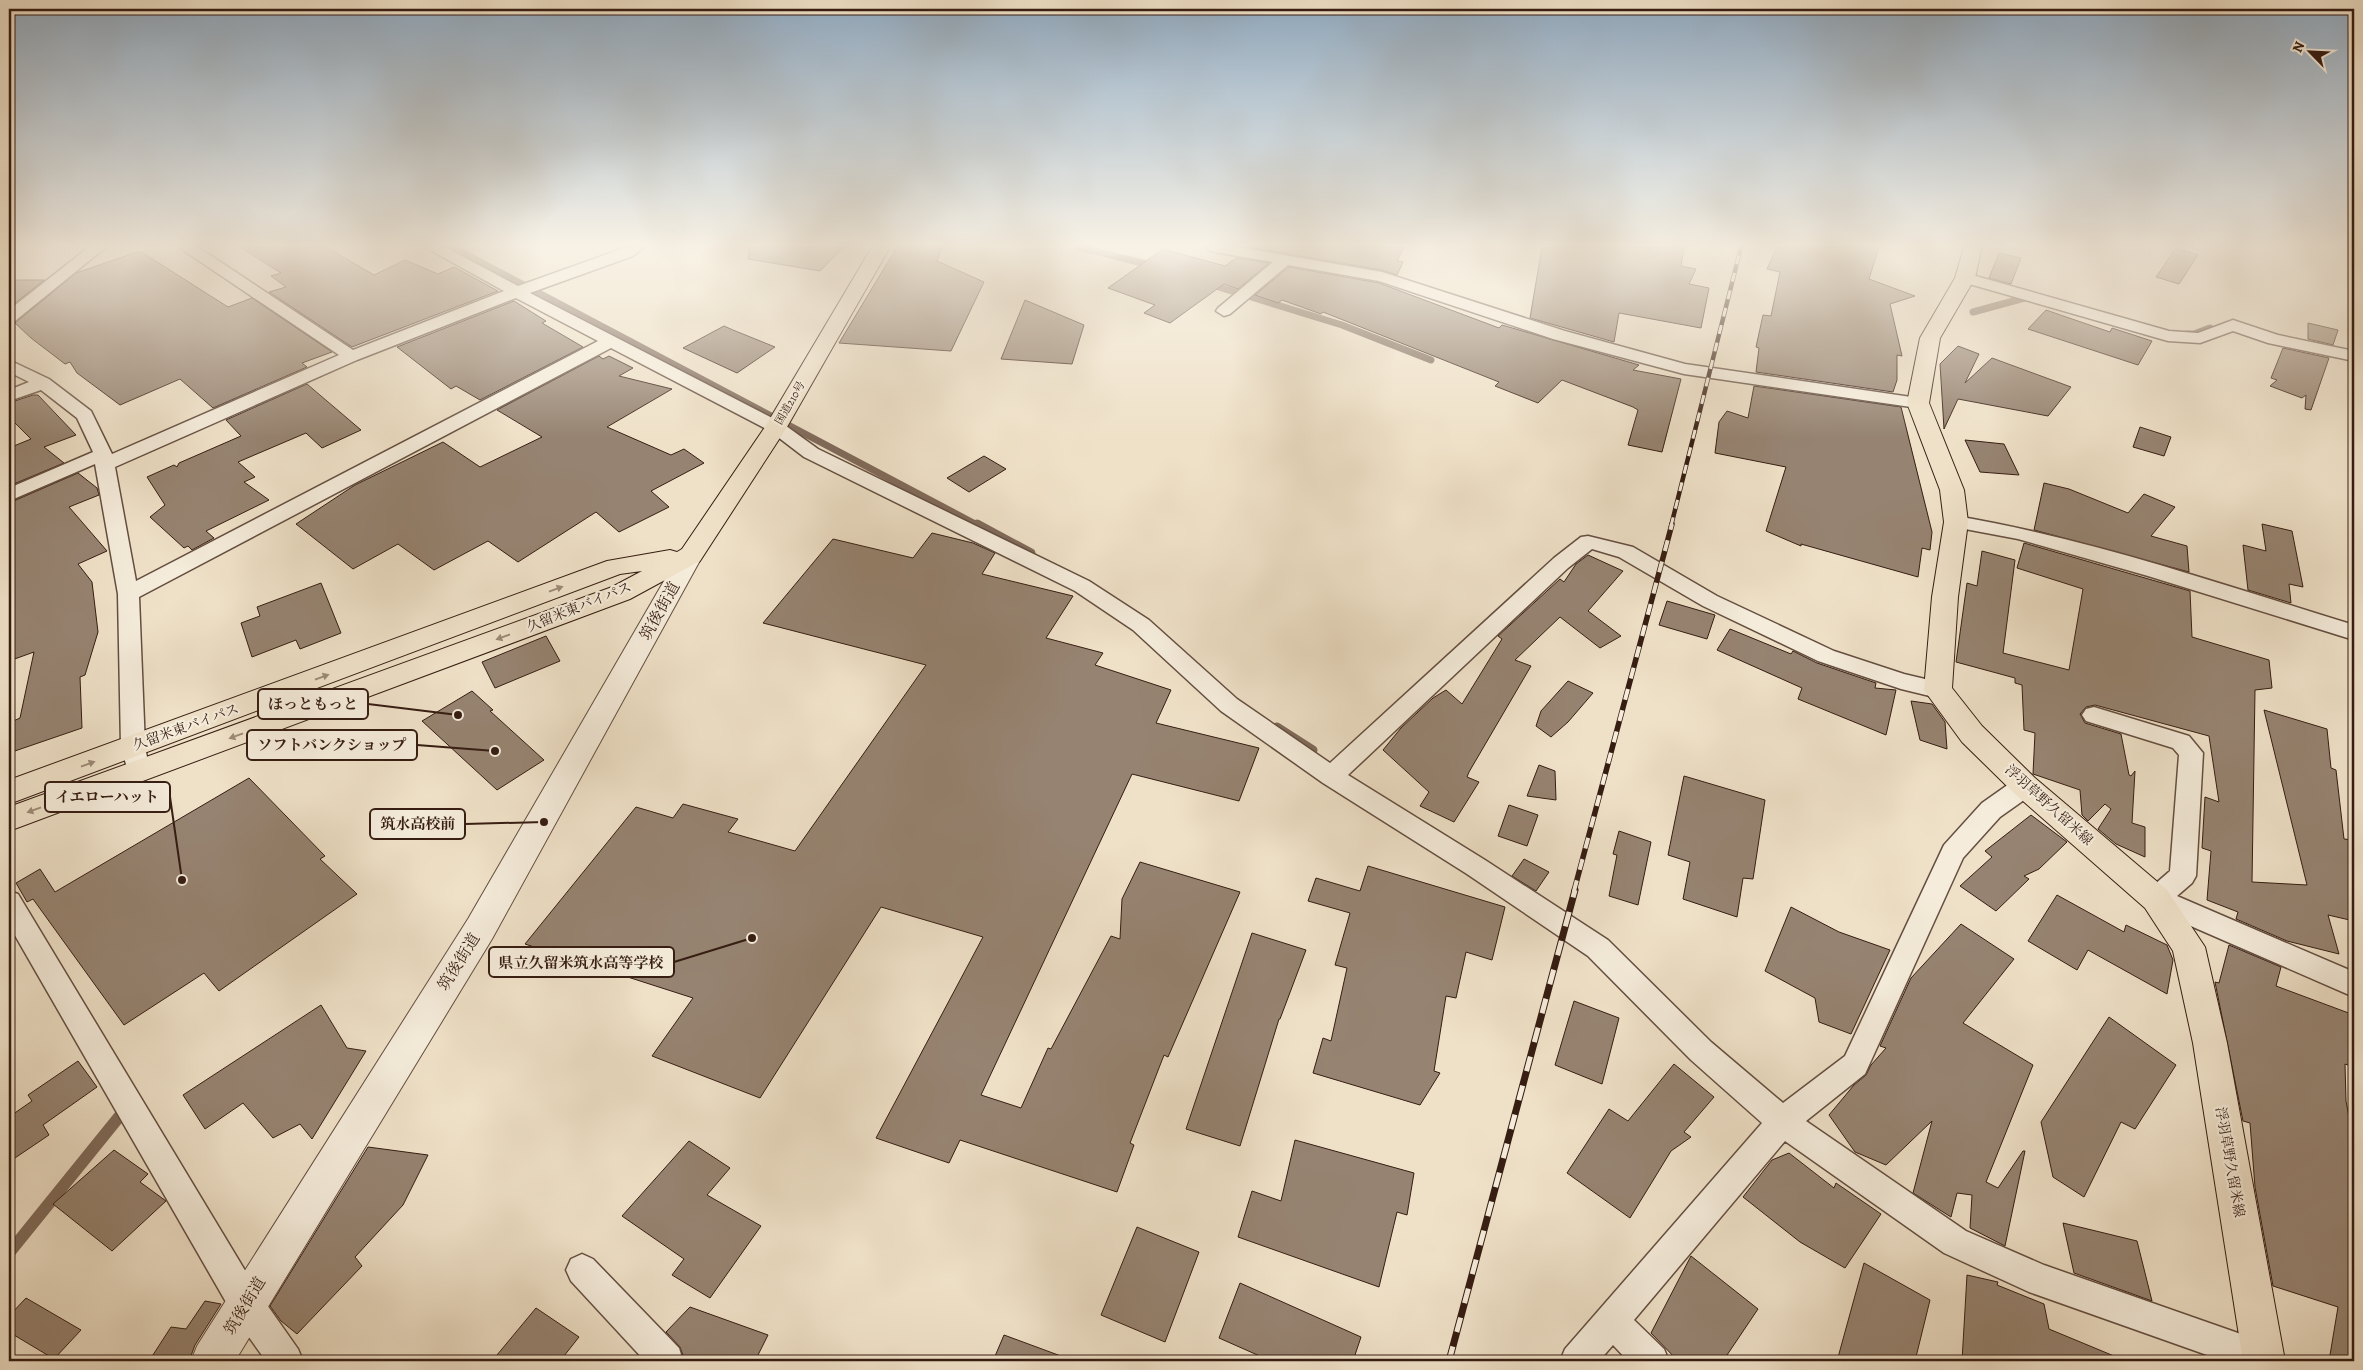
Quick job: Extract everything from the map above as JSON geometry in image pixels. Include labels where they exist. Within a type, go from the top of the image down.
[{"type":"main road","name":"国道210号","points":[[692,555],[776,426],[843,311]]},
{"type":"main road","points":[[1938,690],[1945,597],[1956,522],[1952,490],[1918,403],[1930,338],[1945,311]]},
{"type":"main road","name":"久留米東バイパス","points":[[9,792],[135,760],[621,593],[692,555]]},
{"type":"main road","name":"浮羽草野久留米線","points":[[1938,690],[1972,734],[2025,786],[2156,899],[2189,946],[2210,1043],[2263,1360]]},
{"type":"main road","name":"久留米東バイパス","points":[[9,819],[135,760]]},
{"type":"street","points":[[284,311],[351,356]]},
{"type":"street","points":[[9,495],[104,459],[351,356],[468,311]]},
{"type":"street","points":[[554,311],[776,426],[811,453],[1082,586],[1141,625],[1229,705],[1331,776],[1476,867],[1598,948],[1701,1051],[1782,1122],[1956,1242],[2041,1280],[2263,1360]]},
{"type":"street","points":[[1486,311],[1559,335],[1684,369],[1918,403]]},
{"type":"street","points":[[2080,311],[2168,336],[2200,338],[2233,325],[2274,339],[2354,356]]},
{"type":"street","points":[[128,594],[612,341]]},
{"type":"street","points":[[9,365],[43,383],[85,415],[104,459],[128,594],[135,760]]},
{"type":"street","points":[[9,396],[43,383]]},
{"type":"street","points":[[1956,522],[2028,536],[2155,571],[2354,633]]},
{"type":"street","points":[[1331,776],[1561,563],[1588,542],[1626,552],[1710,601],[1826,656],[1900,681],[1938,690]]},
{"type":"street","name":"筑後街道","points":[[212,1361],[480,929],[692,555]]},
{"type":"street","points":[[2094,715],[2181,742],[2191,753],[2183,876],[2156,899],[2354,985]]},
{"type":"street","points":[[1577,1361],[1782,1122],[1855,1065],[1953,852],[1991,810],[2025,786]]},
{"type":"street","points":[[9,902],[246,1304],[286,1361]]},
{"type":"street","points":[[582,1270],[666,1361]]},
{"type":"street","points":[[1612,1321],[1652,1361]]},
{"type":"building","points":[[30,311],[271,311],[332,352],[302,363],[307,367],[213,408],[180,379],[120,405],[77,373],[70,362],[65,364],[15,323]]},
{"type":"building","points":[[298,311],[446,311],[352,347]]},
{"type":"building","points":[[489,311],[530,311],[546,321],[542,323],[583,347],[480,400],[456,386],[451,389],[397,347]]},
{"type":"building","points":[[858,311],[970,311],[951,351],[839,343]]},
{"type":"building","points":[[1021,311],[1051,311],[1084,325],[1072,364],[1001,359]]},
{"type":"building","points":[[1147,311],[1187,311],[1170,323],[1144,313]]},
{"type":"building","points":[[1312,311],[1453,311],[1499,328],[1502,325],[1639,365],[1633,370],[1681,379],[1662,452],[1628,445],[1638,410],[1633,407],[1562,380],[1538,403],[1495,386],[1499,382],[1323,312],[1321,314]]},
{"type":"building","points":[[1531,311],[1704,311],[1701,328],[1619,313],[1614,342],[1530,318]]},
{"type":"building","points":[[1772,311],[1892,311],[1902,356],[1897,355],[1897,380],[1893,392],[1756,372],[1759,348],[1756,347],[1763,315],[1771,316]]},
{"type":"building","points":[[2045,311],[2049,311],[2110,332],[2112,328],[2152,341],[2138,365],[2028,329]]},
{"type":"building","points":[[2308,323],[2338,330],[2333,345],[2308,339]]},
{"type":"building","points":[[724,326],[775,347],[737,373],[683,348]]},
{"type":"building","points":[[1958,346],[1979,354],[1965,383],[1992,358],[2071,387],[2048,416],[1958,399],[1944,429],[1940,364]]},
{"type":"building","points":[[2283,348],[2329,358],[2311,410],[2305,409],[2306,395],[2302,398],[2270,386],[2277,380],[2271,378]]},
{"type":"building","points":[[599,356],[603,359],[609,356],[633,368],[619,376],[672,389],[607,427],[671,455],[684,449],[704,463],[651,491],[669,507],[619,532],[596,512],[518,562],[488,541],[434,570],[398,544],[353,569],[296,524],[355,485],[443,442],[480,467],[542,437],[497,410]]},
{"type":"building","points":[[307,384],[361,430],[322,448],[306,433],[238,462],[255,477],[244,482],[269,500],[206,531],[214,538],[192,550],[188,546],[184,548],[150,517],[165,505],[147,477],[174,465],[177,467],[179,463],[241,436],[226,420]]},
{"type":"building","points":[[1754,386],[1901,407],[1932,532],[1930,550],[1922,548],[1918,577],[1801,544],[1801,546],[1766,531],[1786,467],[1715,453],[1719,422],[1727,411],[1748,418]]},
{"type":"building","points":[[38,395],[76,435],[44,447],[64,463],[9,486],[9,448],[31,439],[9,417],[9,403]]},
{"type":"building","points":[[2140,427],[2171,437],[2164,456],[2133,447]]},
{"type":"building","points":[[1965,440],[2004,444],[2019,475],[1980,472]]},
{"type":"building","points":[[984,456],[1006,469],[969,492],[947,478]]},
{"type":"building","points":[[78,473],[97,488],[99,495],[69,507],[107,551],[78,564],[92,582],[98,632],[85,675],[80,677],[82,728],[9,753],[9,723],[20,718],[34,652],[9,661],[9,503]]},
{"type":"building","points":[[2044,483],[2069,489],[2128,513],[2144,494],[2175,507],[2151,536],[2187,546],[2189,572],[2034,530]]},
{"type":"building","points":[[2262,524],[2292,531],[2303,587],[2289,584],[2291,603],[2248,590],[2243,545],[2266,551]]},
{"type":"building","points":[[932,533],[973,543],[995,553],[982,574],[1073,596],[1046,638],[1103,653],[1095,665],[1171,690],[1156,723],[1259,748],[1239,801],[1132,774],[981,1095],[1021,1108],[1048,1048],[1051,1049],[1111,936],[1120,939],[1122,899],[1140,862],[1240,892],[1168,1057],[1164,1055],[1130,1143],[1134,1145],[1117,1192],[960,1140],[949,1163],[876,1138],[983,937],[881,907],[760,1098],[652,1056],[693,998],[525,944],[636,807],[673,818],[683,804],[738,819],[728,832],[795,851],[926,665],[763,623],[833,539],[913,558]]},
{"type":"building","points":[[2024,543],[2190,591],[2192,637],[2269,660],[2272,688],[2255,690],[2252,882],[2307,885],[2264,710],[2327,729],[2331,768],[2336,770],[2344,839],[2354,840],[2354,921],[2328,915],[2339,954],[2287,941],[2236,919],[2238,912],[2207,900],[2211,851],[2202,848],[2205,797],[2219,802],[2209,736],[2095,705],[2086,707],[2080,714],[2085,723],[2121,734],[2129,775],[2131,776],[2135,771],[2132,823],[2145,827],[2145,857],[2116,844],[2098,829],[2111,809],[2105,804],[2088,821],[2082,815],[2080,790],[2033,774],[2035,733],[2024,730],[2022,685],[2015,683],[2015,678],[1956,662],[1967,583],[1977,586],[1982,551],[2015,560],[2003,653],[2069,670],[2083,589],[2017,568]]},
{"type":"building","points":[[1588,555],[1623,571],[1588,611],[1621,636],[1600,648],[1560,617],[1515,660],[1531,666],[1469,772],[1467,777],[1479,782],[1454,822],[1420,806],[1429,792],[1383,750],[1401,728],[1433,698],[1446,690],[1462,704],[1502,639],[1498,636],[1560,579],[1564,582],[1576,564]]},
{"type":"building","points":[[321,583],[341,633],[300,649],[296,640],[252,657],[241,623],[260,616],[257,607]]},
{"type":"building","points":[[1667,601],[1715,615],[1707,639],[1659,625]]},
{"type":"building","points":[[1730,629],[1791,654],[1793,651],[1817,663],[1876,683],[1875,688],[1896,690],[1886,735],[1798,699],[1802,688],[1717,650]]},
{"type":"building","points":[[546,636],[560,661],[495,688],[482,662]]},
{"type":"building","points":[[1568,681],[1593,693],[1568,722],[1551,737],[1536,726],[1541,711]]},
{"type":"building","points":[[472,691],[493,710],[490,711],[544,760],[497,790],[422,721]]},
{"type":"building","points":[[1911,701],[1932,704],[1945,722],[1947,749],[1920,740]]},
{"type":"building","points":[[1539,765],[1555,771],[1556,800],[1527,796]]},
{"type":"building","points":[[1684,776],[1765,800],[1753,879],[1743,878],[1737,917],[1683,899],[1690,862],[1668,855]]},
{"type":"building","points":[[249,778],[325,856],[320,859],[357,894],[219,991],[204,973],[124,1025],[33,899],[27,902],[16,883],[40,869],[55,892]]},
{"type":"building","points":[[1509,805],[1538,815],[1527,846],[1498,836]]},
{"type":"building","points":[[2031,815],[2067,842],[2039,869],[2024,876],[2029,879],[1996,911],[1960,886],[1992,857],[1985,851]]},
{"type":"building","points":[[1619,831],[1651,842],[1638,905],[1609,896],[1617,855],[1613,854]]},
{"type":"building","points":[[1524,859],[1549,872],[1536,891],[1512,876]]},
{"type":"building","points":[[1368,866],[1505,907],[1492,960],[1466,952],[1456,998],[1446,996],[1434,1071],[1440,1073],[1420,1105],[1313,1073],[1323,1038],[1331,1041],[1347,968],[1335,965],[1350,913],[1308,901],[1316,878],[1360,891]]},
{"type":"building","points":[[2057,895],[2124,932],[2126,925],[2167,945],[2173,960],[2167,994],[2088,950],[2077,970],[2028,941]]},
{"type":"building","points":[[1791,907],[1839,932],[1890,950],[1851,1034],[1819,1022],[1815,998],[1765,971]]},
{"type":"building","points":[[1961,924],[2014,959],[1963,1023],[2033,1065],[1986,1182],[1998,1188],[2023,1151],[2025,1151],[2005,1246],[1970,1228],[1972,1195],[1957,1193],[1951,1217],[1913,1193],[1932,1121],[1886,1165],[1855,1152],[1829,1115],[1854,1085],[1866,1075],[1871,1065],[1886,1048],[1880,1046],[1911,978]]},
{"type":"building","points":[[1252,933],[1306,950],[1279,1019],[1240,1146],[1186,1129]]},
{"type":"building","points":[[2229,945],[2281,967],[2276,986],[2354,1015],[2354,1067],[2345,1064],[2346,1101],[2354,1145],[2354,1189],[2349,1183],[2350,1252],[2354,1253],[2354,1361],[2329,1361],[2338,1307],[2273,1286],[2255,1187],[2250,1123],[2243,1121],[2215,982],[2219,983]]},
{"type":"building","points":[[1574,1001],[1619,1018],[1602,1084],[1555,1065]]},
{"type":"building","points":[[321,1005],[347,1048],[366,1051],[312,1139],[300,1124],[273,1138],[243,1103],[205,1129],[183,1095]]},
{"type":"building","points":[[2109,1017],[2176,1065],[2135,1129],[2121,1122],[2084,1197],[2053,1177],[2041,1122]]},
{"type":"building","points":[[78,1061],[97,1087],[43,1125],[49,1135],[9,1162],[9,1117],[32,1101],[28,1095]]},
{"type":"building","points":[[1674,1064],[1714,1097],[1684,1132],[1691,1137],[1671,1151],[1630,1218],[1567,1173],[1609,1109],[1628,1121]]},
{"type":"building","points":[[1295,1140],[1414,1173],[1407,1215],[1397,1212],[1379,1287],[1238,1237],[1252,1191],[1281,1201]]},
{"type":"building","points":[[689,1141],[730,1168],[707,1195],[761,1226],[710,1298],[672,1275],[684,1259],[622,1216]]},
{"type":"building","points":[[368,1147],[428,1155],[403,1205],[355,1257],[362,1266],[297,1334],[281,1321],[270,1306]]},
{"type":"building","points":[[114,1150],[148,1174],[140,1182],[166,1201],[112,1251],[53,1204]]},
{"type":"building","points":[[1789,1153],[1834,1188],[1836,1183],[1881,1214],[1845,1268],[1800,1242],[1743,1197],[1772,1160]]},
{"type":"building","points":[[2063,1223],[2137,1241],[2152,1301],[2074,1273]]},
{"type":"building","points":[[1137,1227],[1199,1252],[1165,1342],[1101,1315]]},
{"type":"building","points":[[1691,1256],[1758,1309],[1723,1361],[1678,1361],[1651,1333]]},
{"type":"building","points":[[1864,1263],[1930,1300],[1915,1361],[1837,1361]]},
{"type":"building","points":[[1967,1275],[1998,1282],[1997,1285],[2044,1304],[2049,1329],[2126,1361],[1962,1361]]},
{"type":"building","points":[[1240,1283],[1361,1337],[1353,1361],[1271,1361],[1219,1338]]},
{"type":"building","points":[[26,1298],[81,1330],[54,1359],[9,1332],[9,1316]]},
{"type":"building","points":[[205,1301],[221,1304],[195,1345],[189,1361],[149,1361],[171,1327],[186,1329]]},
{"type":"building","points":[[690,1307],[768,1335],[755,1361],[685,1361],[680,1347],[666,1332]]},
{"type":"building","points":[[536,1308],[579,1337],[560,1361],[492,1361]]},
{"type":"building","points":[[1004,1335],[1069,1359],[1068,1361],[993,1361]]},
{"type":"waterway","points":[[573,311],[979,526]]},
{"type":"waterway","points":[[1296,311],[1342,325],[1431,360]]},
{"type":"waterway","points":[[1973,312],[1977,311]]},
{"type":"waterway","points":[[2187,334],[2194,334],[2210,328]]},
{"type":"waterway","points":[[977,524],[1031,553]]},
{"type":"waterway","points":[[1277,727],[1313,750]]},
{"type":"waterway","points":[[9,1253],[127,1107]]},
{"type":"railway","points":[[1671,526],[1725,311]]},
{"type":"railway","points":[[1574,891],[1672,524]]},
{"type":"railway","points":[[1449,1361],[1575,890]]},
{"type":"place","name":"ほっともっと","points":[[458,715]]},
{"type":"place","name":"ソフトバンクショップ","points":[[495,751]]},
{"type":"place","name":"筑水高校前","points":[[544,822]]},
{"type":"place","name":"イエローハット","points":[[182,880]]},
{"type":"place","name":"県立久留米筑水高等学校","points":[[752,938]]}]
